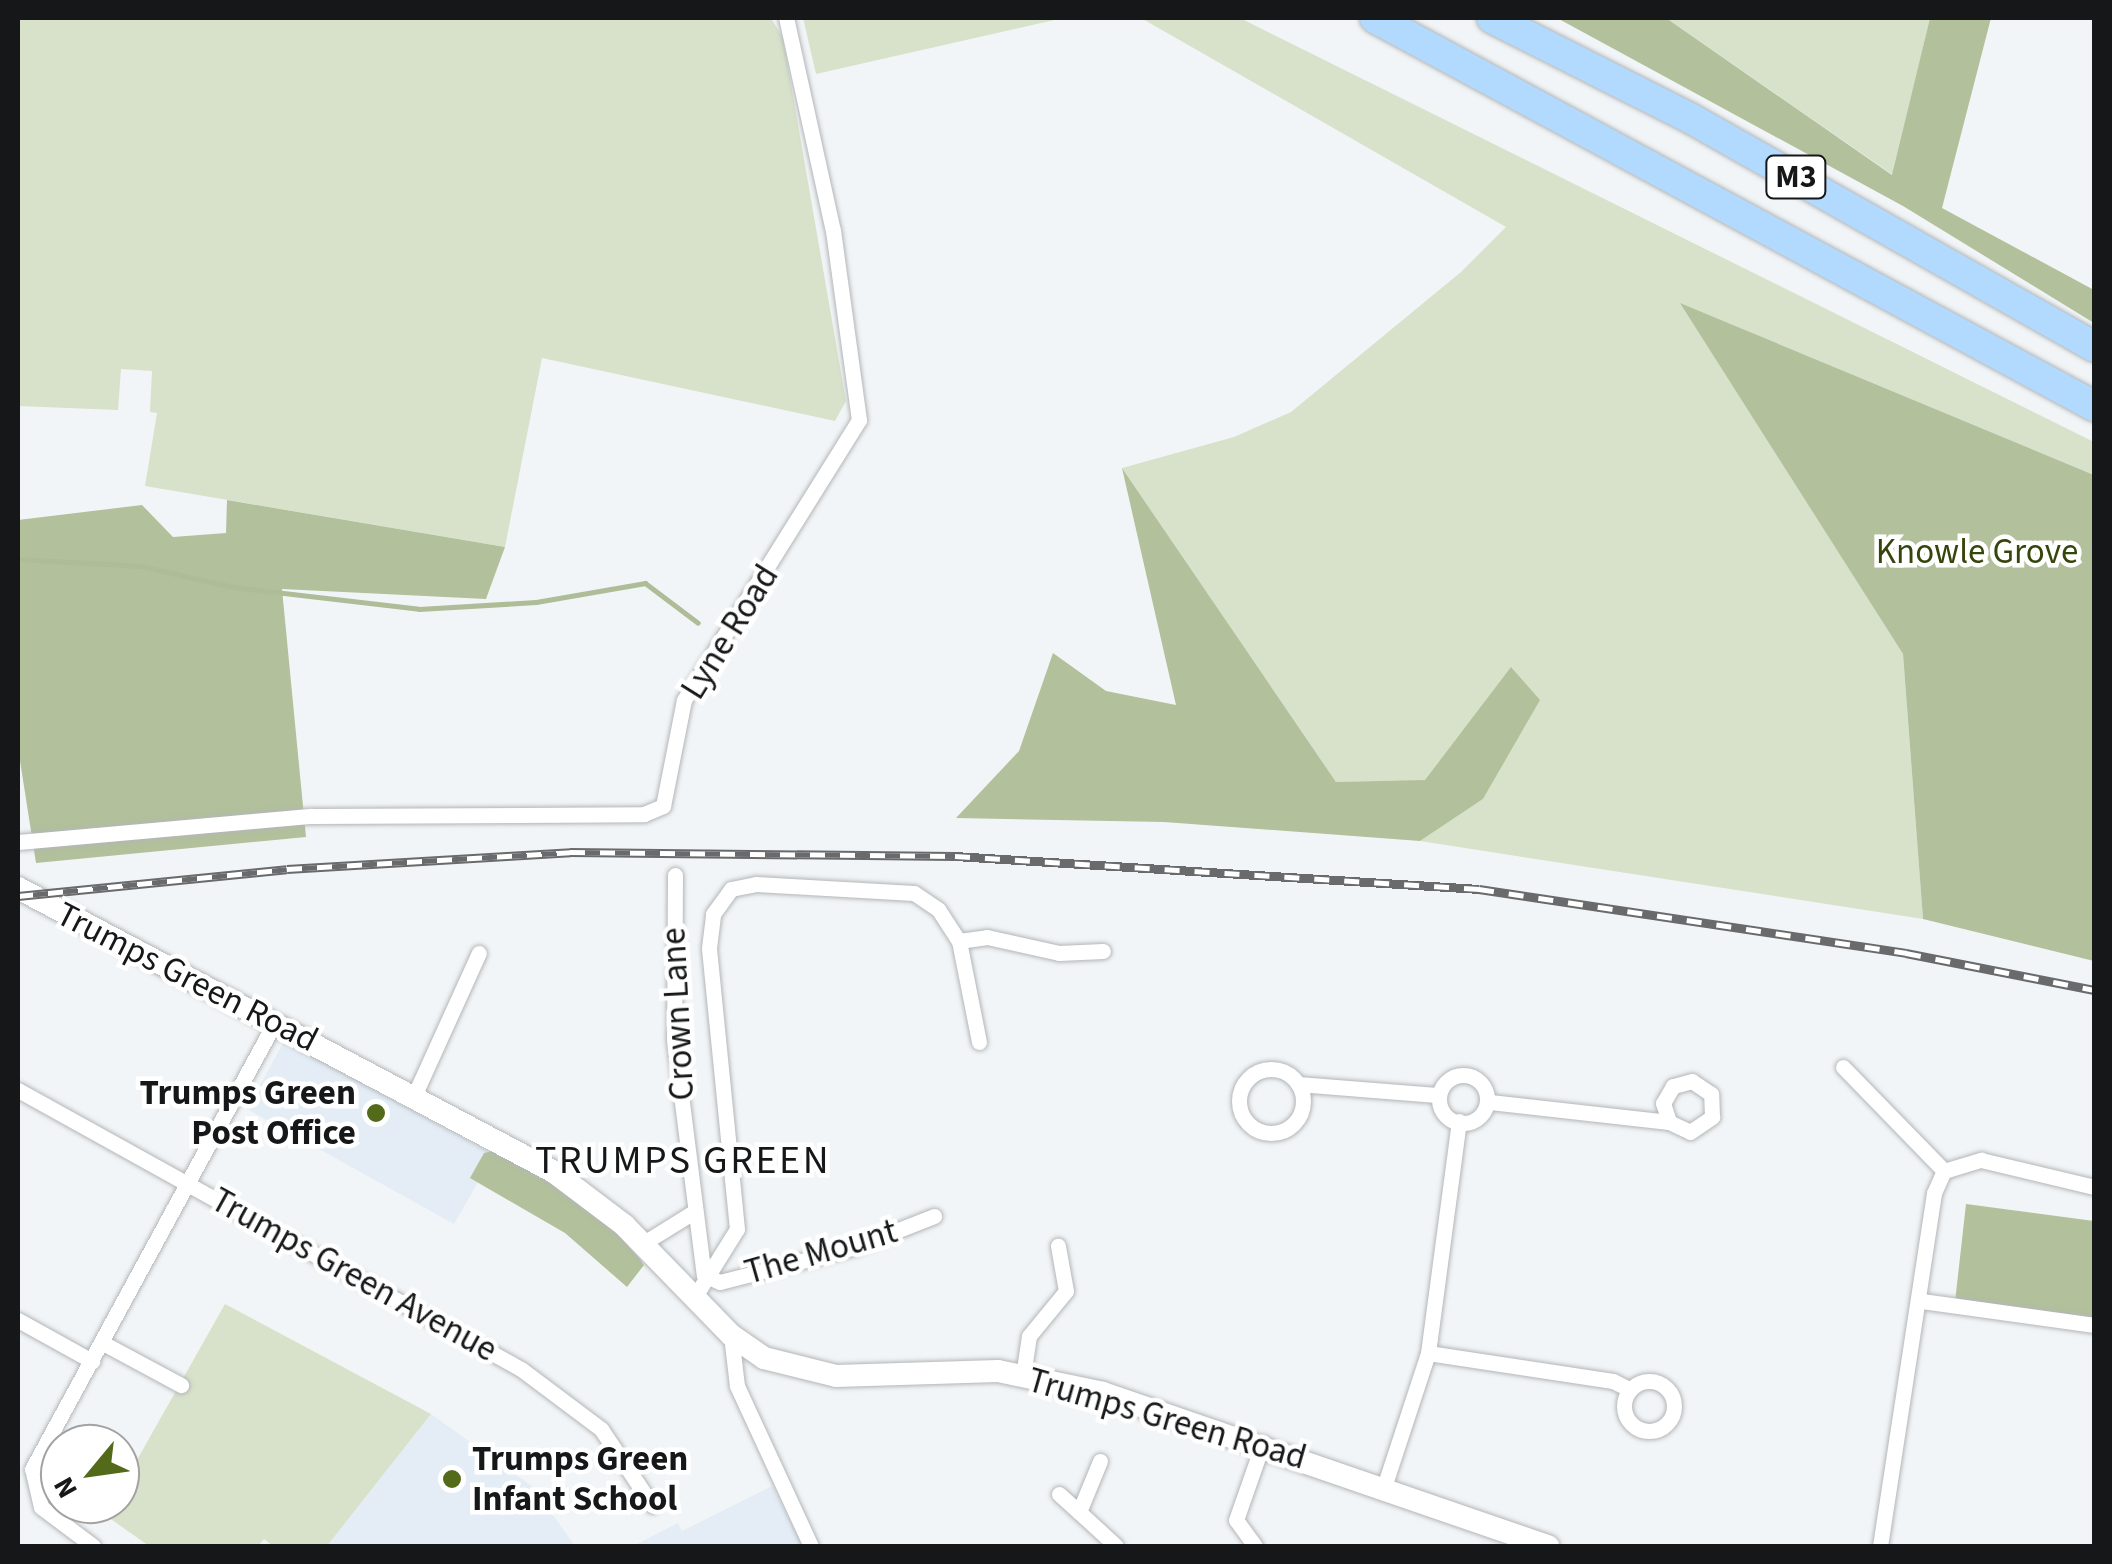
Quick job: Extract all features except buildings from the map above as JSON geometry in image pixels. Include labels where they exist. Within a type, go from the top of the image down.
[{"type":"highway","name":"M3","points":[[1375,18],[2094,406]]},
{"type":"highway","name":"M3","points":[[1492,18],[1725,137],[2094,347]]},
{"type":"street","name":"Lyne Road","points":[[18,842],[312,816],[644,814],[663,806],[684,700],[859,420],[833,231],[786,18]]},
{"type":"street","name":"Crown Lane","points":[[675,875],[671,988],[700,1288]]},
{"type":"street","points":[[700,1288],[738,1229],[709,948],[722,896],[756,884],[914,893],[938,909],[958,940],[980,1042]]},
{"type":"street","name":"Trumps Green Road","points":[[18,888],[554,1172],[700,1288],[731,1336],[787,1367],[836,1376],[972,1369],[1104,1393],[1263,1443],[1548,1546]]},
{"type":"street","points":[[958,940],[986,937],[1059,953],[1103,951]]},
{"type":"street","points":[[414,1096],[479,953]]},
{"type":"street","points":[[92,1546],[41,1507],[31,1482],[101,1342],[275,1022]]},
{"type":"street","points":[[1844,1067],[1944,1171]]},
{"type":"street","points":[[1298,1084],[1303,1110],[1286,1130],[1266,1134],[1247,1124],[1239,1094],[1251,1076],[1282,1070],[1298,1084],[1437,1094]]},
{"type":"street","points":[[1437,1094],[1444,1084],[1466,1078],[1482,1084],[1490,1102]]},
{"type":"street","name":"Trumps Green Avenue","points":[[18,1090],[521,1369],[601,1430],[652,1505]]},
{"type":"street","points":[[1437,1094],[1443,1112],[1460,1120],[1479,1117],[1490,1102]]},
{"type":"street","points":[[1490,1102],[1668,1122]]},
{"type":"street","points":[[1384,1487],[1428,1353],[1460,1120]]},
{"type":"street","points":[[1944,1171],[1982,1160],[2094,1188]]},
{"type":"street","points":[[1880,1546],[1922,1301],[1934,1194],[1944,1171]]},
{"type":"street","points":[[642,1244],[692,1213]]},
{"type":"street","name":"The Mount","points":[[700,1288],[854,1247],[934,1216]]},
{"type":"street","points":[[1023,1376],[1029,1336],[1066,1291],[1058,1246]]},
{"type":"street","points":[[1922,1301],[2094,1325]]},
{"type":"street","points":[[18,1320],[92,1361]]},
{"type":"street","points":[[731,1336],[736,1386],[811,1546]]},
{"type":"street","points":[[101,1342],[182,1385]]},
{"type":"street","points":[[1428,1353],[1613,1381],[1629,1389]]},
{"type":"street","points":[[1255,1546],[1236,1520],[1263,1443]]},
{"type":"street","points":[[1080,1512],[1100,1461]]},
{"type":"street","points":[[1059,1494],[1116,1546]]},
{"type":"shaded area","points":[[284,1041],[494,1155],[454,1224],[247,1109]]},
{"type":"shaded area","name":"Trumps Green Infant School","points":[[431,1414],[533,1487],[575,1546],[327,1546]]},
{"type":"shaded area","name":"Trumps Green Infant School","points":[[772,1486],[803,1546],[633,1546],[678,1523],[682,1531]]},
{"type":"green space","points":[[18,18],[771,18],[783,38],[846,401],[835,421],[542,358],[505,547],[145,486],[157,413],[150,412],[152,371],[121,369],[118,410],[18,406]]},
{"type":"green space","points":[[803,18],[1063,18],[816,74]]},
{"type":"green space","points":[[1141,18],[1240,18],[2094,442],[2094,475],[1682,304],[1903,654],[1923,919],[1420,841],[1483,799],[1539,700],[1512,668],[1425,781],[1336,782],[1122,468],[1234,437],[1291,412],[1461,272],[1506,227]]},
{"type":"green space","points":[[1557,18],[1666,18],[1892,175],[1930,18],[1991,18],[1942,208],[2094,290],[2094,323],[1903,206]]},
{"type":"green space","points":[[1666,18],[1930,18],[1893,175]]},
{"type":"green space","name":"Knowle Grove","points":[[1680,303],[2094,475],[2094,961],[1923,919],[1903,654]]},
{"type":"green space","points":[[1122,468],[1336,782],[1425,780],[1511,667],[1540,700],[1483,799],[1420,841],[1164,822],[956,818],[1019,751],[1053,653],[1106,691],[1176,705]]},
{"type":"green space","points":[[227,500],[505,547],[486,599],[282,589],[306,837],[36,863],[18,748],[18,520],[142,505],[173,537],[226,533]]},
{"type":"green space","points":[[501,1149],[601,1216],[644,1265],[627,1287],[565,1233],[470,1178],[484,1153]]},
{"type":"green space","points":[[1966,1204],[2094,1221],[2094,1320],[1955,1302]]},
{"type":"green space","points":[[225,1304],[431,1414],[327,1546],[273,1546],[264,1539],[258,1546],[149,1546],[118,1524],[140,1524],[140,1455]]},
{"type":"waterway","points":[[18,559],[141,566],[233,587],[419,609],[536,602],[645,583],[698,623]]},
{"type":"railway","points":[[18,896],[287,869],[570,852],[955,856],[1479,889],[1906,953],[2094,990]]},
{"type":"place","name":"Trumps Green Post Office","points":[[376,1113]]},
{"type":"place","name":"Trumps Green Infant School","points":[[452,1479]]},
{"type":"district","name":"TRUMPS GREEN","points":[[683,1161]]}]
